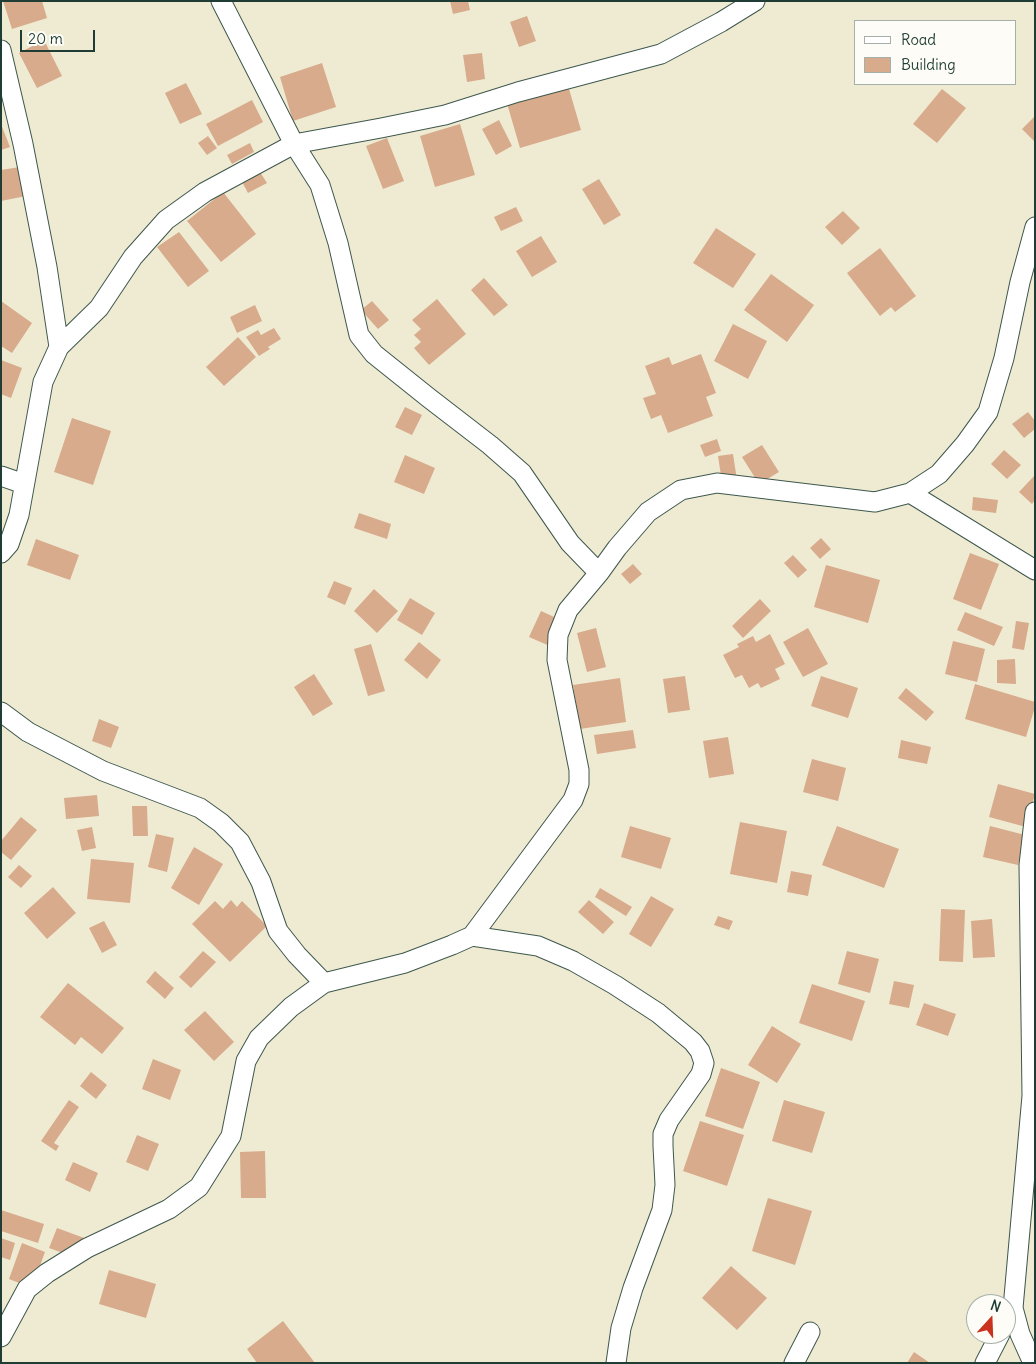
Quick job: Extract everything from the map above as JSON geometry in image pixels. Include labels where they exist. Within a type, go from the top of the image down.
[{"type":"street","points":[[221,1],[294,144],[320,185],[338,243],[359,334],[374,354],[490,445],[522,473],[570,542],[599,573]]},
{"type":"street","points":[[1,553],[9,544],[19,515],[43,382],[59,346],[99,308],[133,257],[166,220],[205,192],[294,144],[445,115],[526,90],[662,54],[721,22],[754,1]]},
{"type":"street","points":[[1,50],[25,153],[47,267],[59,346]]},
{"type":"street","points":[[1,1337],[27,1289],[47,1273],[87,1248],[169,1209],[199,1187],[231,1136],[246,1061],[259,1038],[291,1007],[324,983],[405,962],[472,936],[573,800],[578,784],[579,770],[557,660],[558,635],[568,610],[648,512],[681,490],[717,483],[875,502],[910,493],[938,474],[965,444],[988,412],[1027,284],[1035,227]]},
{"type":"street","points":[[1,476],[24,484]]},
{"type":"street","points":[[910,493],[1035,570]]},
{"type":"street","points":[[1,712],[28,732],[103,771],[200,808],[221,823],[240,842],[261,882],[278,931],[297,955],[324,983]]},
{"type":"street","points":[[1012,1294],[1032,1096],[1032,944],[1029,865],[1035,812]]},
{"type":"street","points":[[472,936],[538,946],[573,960],[658,1013],[693,1042],[700,1051],[704,1063],[701,1074],[669,1120],[663,1134],[665,1185],[662,1210],[632,1288],[621,1328],[616,1363]]},
{"type":"street","points":[[1016,1326],[1034,1363]]},
{"type":"street","points":[[794,1363],[810,1332]]},
{"type":"street","points":[[985,1363],[995,1344]]},
{"type":"building","points":[[3,1],[42,1],[47,18],[12,29]]},
{"type":"building","points":[[450,1],[468,1],[470,10],[453,14]]},
{"type":"building","points":[[527,16],[536,41],[519,47],[510,22]]},
{"type":"building","points":[[44,40],[62,76],[37,88],[19,53]]},
{"type":"building","points":[[482,53],[485,79],[467,82],[463,55]]},
{"type":"building","points":[[322,63],[336,107],[293,121],[280,77]]},
{"type":"building","points":[[567,82],[581,130],[520,148],[506,100]]},
{"type":"building","points":[[186,83],[202,114],[180,124],[165,93]]},
{"type":"building","points":[[942,89],[966,108],[937,143],[913,124]]},
{"type":"building","points":[[252,100],[263,122],[218,146],[206,124]]},
{"type":"building","points":[[1035,116],[1035,142],[1022,129]]},
{"type":"building","points":[[499,120],[512,146],[496,155],[482,129]]},
{"type":"building","points":[[1,124],[10,147],[1,150]]},
{"type":"building","points":[[460,124],[475,175],[435,187],[420,136]]},
{"type":"building","points":[[208,136],[217,148],[207,155],[198,143]]},
{"type":"building","points":[[387,138],[404,181],[383,189],[366,146]]},
{"type":"building","points":[[250,143],[254,152],[232,164],[227,155]]},
{"type":"building","points":[[20,167],[26,196],[1,201],[1,170]]},
{"type":"building","points":[[258,169],[267,183],[248,193],[240,178]]},
{"type":"building","points":[[599,179],[621,215],[604,225],[582,189]]},
{"type":"building","points":[[223,192],[256,234],[221,262],[187,221]]},
{"type":"building","points":[[516,207],[523,221],[501,231],[494,217]]},
{"type":"building","points":[[843,211],[860,228],[842,245],[825,227]]},
{"type":"building","points":[[716,228],[756,254],[733,288],[693,263]]},
{"type":"building","points":[[179,232],[209,271],[188,287],[157,247]]},
{"type":"building","points":[[541,236],[557,262],[532,277],[516,251]]},
{"type":"building","points":[[880,248],[916,296],[895,312],[891,307],[880,316],[847,273]]},
{"type":"building","points":[[771,274],[814,305],[787,342],[744,310]]},
{"type":"building","points":[[484,278],[508,305],[494,316],[471,290]]},
{"type":"building","points":[[437,299],[466,334],[429,365],[414,348],[421,342],[414,335],[421,329],[412,320]]},
{"type":"building","points":[[1,301],[32,323],[12,353],[1,346]]},
{"type":"building","points":[[372,301],[389,320],[378,329],[361,310]]},
{"type":"building","points":[[255,305],[262,321],[237,333],[230,317]]},
{"type":"building","points":[[733,324],[767,341],[748,379],[714,361]]},
{"type":"building","points":[[274,328],[281,339],[268,347],[270,349],[259,356],[246,337],[258,330],[261,335]]},
{"type":"building","points":[[238,337],[256,357],[224,386],[206,367]]},
{"type":"building","points":[[701,354],[716,393],[706,397],[713,416],[668,433],[661,415],[651,419],[643,398],[656,394],[645,366],[669,357],[672,365]]},
{"type":"building","points":[[1,360],[22,368],[11,398],[1,394]]},
{"type":"building","points":[[405,407],[422,415],[412,435],[395,427]]},
{"type":"building","points":[[1028,412],[1035,421],[1035,429],[1024,438],[1012,424]]},
{"type":"building","points":[[72,418],[111,431],[93,485],[54,472]]},
{"type":"building","points":[[717,439],[721,451],[705,457],[700,445]]},
{"type":"building","points":[[762,445],[779,472],[759,484],[742,457]]},
{"type":"building","points":[[1004,450],[1021,465],[1007,479],[991,464]]},
{"type":"building","points":[[733,454],[737,480],[722,482],[718,456]]},
{"type":"building","points":[[405,455],[435,468],[424,494],[394,482]]},
{"type":"building","points":[[1035,475],[1035,500],[1032,504],[1019,492]]},
{"type":"building","points":[[973,497],[998,500],[996,513],[972,510]]},
{"type":"building","points":[[359,513],[391,524],[387,539],[354,528]]},
{"type":"building","points":[[821,538],[831,549],[820,559],[810,548]]},
{"type":"building","points":[[36,539],[79,555],[70,580],[27,565]]},
{"type":"building","points":[[970,553],[999,564],[981,610],[953,599]]},
{"type":"building","points":[[793,555],[807,570],[798,578],[784,563]]},
{"type":"building","points":[[633,564],[642,574],[630,584],[621,574]]},
{"type":"building","points":[[826,565],[880,580],[868,623],[814,607]]},
{"type":"building","points":[[334,581],[352,588],[345,605],[327,597]]},
{"type":"building","points":[[374,589],[398,611],[377,633],[354,611]]},
{"type":"building","points":[[410,598],[435,613],[422,635],[397,620]]},
{"type":"building","points":[[760,599],[771,611],[743,638],[732,626]]},
{"type":"building","points":[[541,611],[563,621],[552,647],[529,637]]},
{"type":"building","points":[[965,612],[1003,627],[994,646],[957,630]]},
{"type":"building","points":[[1016,621],[1029,623],[1024,650],[1012,648]]},
{"type":"building","points":[[596,628],[606,667],[587,672],[577,633]]},
{"type":"building","points":[[808,628],[828,664],[803,677],[783,642]]},
{"type":"building","points":[[770,634],[785,664],[775,669],[780,679],[761,688],[758,683],[749,688],[742,675],[735,678],[723,655],[739,647],[737,644],[753,636],[756,642]]},
{"type":"building","points":[[953,641],[985,649],[977,682],[945,674]]},
{"type":"building","points":[[419,642],[441,660],[427,679],[404,660]]},
{"type":"building","points":[[371,644],[385,691],[368,696],[354,649]]},
{"type":"building","points":[[1015,659],[1016,684],[997,683],[997,660]]},
{"type":"building","points":[[314,674],[333,704],[313,716],[294,687]]},
{"type":"building","points":[[685,676],[690,710],[668,713],[663,679]]},
{"type":"building","points":[[821,676],[858,688],[848,718],[811,706]]},
{"type":"building","points":[[620,678],[626,722],[580,729],[573,685]]},
{"type":"building","points":[[975,684],[1035,702],[1026,737],[965,719]]},
{"type":"building","points":[[906,688],[934,712],[926,721],[898,698]]},
{"type":"building","points":[[99,719],[119,727],[111,748],[92,741]]},
{"type":"building","points":[[633,730],[636,748],[597,754],[594,735]]},
{"type":"building","points":[[728,737],[734,774],[709,778],[703,741]]},
{"type":"building","points":[[901,740],[931,747],[927,764],[898,758]]},
{"type":"building","points":[[812,759],[846,768],[838,801],[803,792]]},
{"type":"building","points":[[998,784],[1035,794],[1026,827],[989,817]]},
{"type":"building","points":[[97,795],[99,816],[66,819],[64,798]]},
{"type":"building","points":[[132,806],[147,806],[148,836],[133,836]]},
{"type":"building","points":[[21,817],[37,830],[11,860],[1,852],[1,841]]},
{"type":"building","points":[[740,822],[787,831],[777,883],[730,874]]},
{"type":"building","points":[[630,826],[671,838],[661,869],[621,857]]},
{"type":"building","points":[[837,826],[899,849],[884,888],[822,865]]},
{"type":"building","points":[[990,826],[1025,835],[1018,865],[983,857]]},
{"type":"building","points":[[92,827],[96,848],[82,851],[77,830]]},
{"type":"building","points":[[156,834],[174,838],[167,872],[148,867]]},
{"type":"building","points":[[194,847],[223,864],[199,905],[171,888]]},
{"type":"building","points":[[91,859],[134,863],[130,903],[87,899]]},
{"type":"building","points":[[19,865],[32,876],[21,888],[8,877]]},
{"type":"building","points":[[791,871],[812,875],[808,896],[787,892]]},
{"type":"building","points":[[53,887],[76,913],[47,939],[24,913]]},
{"type":"building","points":[[600,888],[632,907],[626,916],[595,897]]},
{"type":"building","points":[[651,896],[674,909],[651,947],[629,934]]},
{"type":"building","points":[[231,900],[237,907],[242,901],[267,926],[230,962],[192,924],[215,901],[223,909]]},
{"type":"building","points":[[589,900],[614,922],[603,934],[578,912]]},
{"type":"building","points":[[941,909],[965,910],[963,962],[939,961]]},
{"type":"building","points":[[718,916],[733,921],[729,930],[714,925]]},
{"type":"building","points":[[992,919],[995,957],[973,958],[971,921]]},
{"type":"building","points":[[104,921],[117,945],[102,953],[89,928]]},
{"type":"building","points":[[203,951],[216,962],[191,988],[179,977]]},
{"type":"building","points":[[847,951],[879,959],[870,993],[838,984]]},
{"type":"building","points":[[155,971],[174,988],[165,999],[146,982]]},
{"type":"building","points":[[894,981],[914,985],[909,1008],[889,1004]]},
{"type":"building","points":[[68,983],[124,1028],[102,1054],[81,1037],[75,1045],[40,1017]]},
{"type":"building","points":[[812,984],[865,1001],[852,1041],[799,1023]]},
{"type":"building","points":[[924,1003],[956,1014],[948,1036],[916,1025]]},
{"type":"building","points":[[205,1011],[234,1042],[214,1061],[184,1030]]},
{"type":"building","points":[[772,1026],[801,1044],[777,1083],[748,1065]]},
{"type":"building","points":[[153,1059],[181,1070],[170,1100],[142,1089]]},
{"type":"building","points":[[721,1068],[760,1082],[743,1129],[705,1116]]},
{"type":"building","points":[[91,1072],[107,1085],[96,1099],[80,1086]]},
{"type":"building","points":[[69,1100],[79,1107],[54,1143],[59,1146],[56,1151],[41,1141]]},
{"type":"building","points":[[784,1100],[825,1112],[812,1153],[772,1141]]},
{"type":"building","points":[[700,1121],[744,1135],[727,1186],[683,1171]]},
{"type":"building","points":[[137,1135],[159,1144],[148,1171],[126,1162]]},
{"type":"building","points":[[265,1151],[266,1198],[241,1198],[240,1152]]},
{"type":"building","points":[[73,1162],[98,1173],[90,1192],[65,1180]]},
{"type":"building","points":[[768,1198],[812,1211],[795,1265],[752,1251]]},
{"type":"building","points":[[1,1210],[44,1224],[38,1243],[1,1231]]},
{"type":"building","points":[[57,1228],[87,1239],[80,1259],[49,1248]]},
{"type":"building","points":[[1,1238],[15,1243],[10,1260],[1,1257]]},
{"type":"building","points":[[22,1243],[45,1252],[32,1288],[9,1279]]},
{"type":"building","points":[[731,1266],[767,1298],[737,1330],[702,1298]]},
{"type":"building","points":[[109,1270],[156,1284],[146,1318],[99,1304]]},
{"type":"building","points":[[283,1321],[315,1363],[257,1363],[247,1349]]},
{"type":"building","points":[[914,1352],[930,1363],[907,1363]]}]
